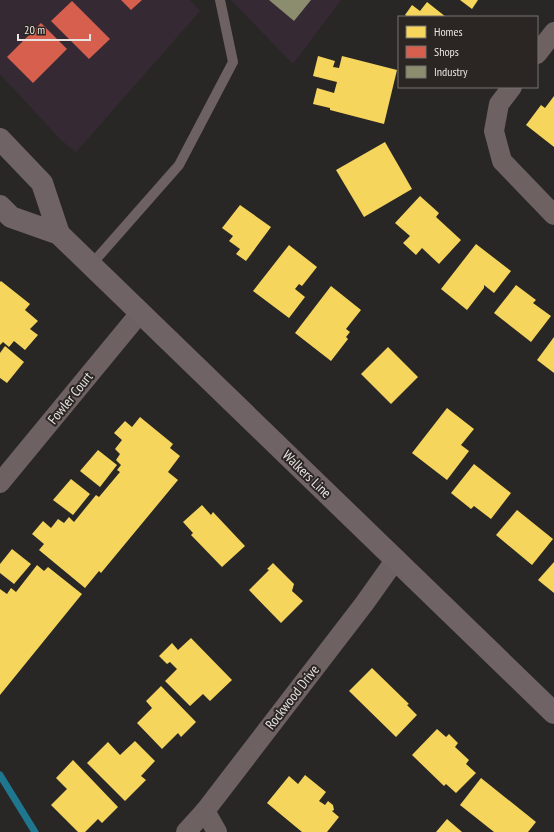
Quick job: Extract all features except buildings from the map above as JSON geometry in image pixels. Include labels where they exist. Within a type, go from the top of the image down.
[{"type":"main road","name":"Walkers Line","points":[[0,139],[42,183],[59,234]]},
{"type":"main road","name":"Walkers Line","points":[[0,206],[11,217],[59,234],[554,713]]},
{"type":"street","points":[[538,53],[554,32]]},
{"type":"street","points":[[511,88],[499,104],[494,131],[502,161],[554,215]]},
{"type":"street","name":"Fowler Court","points":[[0,483],[140,313]]},
{"type":"street","name":"Rockwood Drive","points":[[186,832],[364,604],[396,559]]},
{"type":"street","points":[[204,810],[218,832]]},
{"type":"lane","points":[[91,265],[179,164],[233,62],[220,0]]},
{"type":"shaded area","points":[[0,0],[190,0],[200,11],[76,152],[61,140],[0,74]]},
{"type":"shaded area","points":[[231,0],[341,0],[293,64]]},
{"type":"waterway","points":[[0,775],[35,832]]}]
